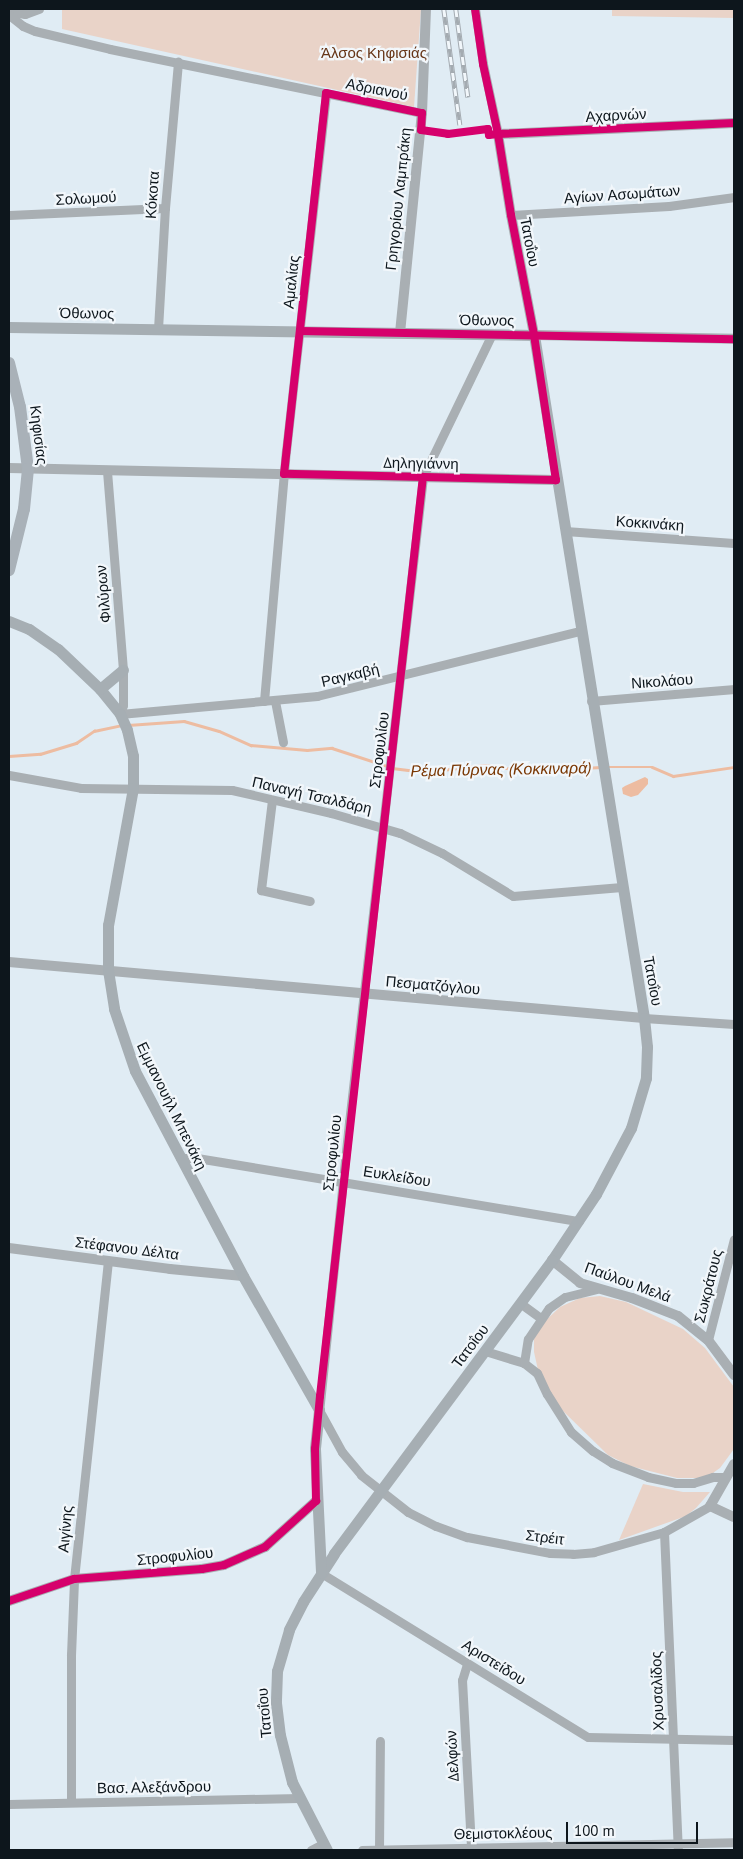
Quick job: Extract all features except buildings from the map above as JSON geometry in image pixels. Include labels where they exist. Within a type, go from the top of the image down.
[{"type":"main road","name":"Όθωνος","points":[[9,327],[534,335]]},
{"type":"main road","name":"Τατοΐου","points":[[325,1847],[299,1798],[289,1773],[280,1735],[276,1703],[277,1671],[289,1630],[321,1573],[579,1221],[620,1153],[637,1114],[646,1078],[647,1047],[644,1018],[591,701],[534,335]]},
{"type":"main road","name":"Κηφισίας","points":[[9,363],[20,407],[28,469],[20,527],[9,570]]},
{"type":"main road","name":"Εμμανουήλ Μπενάκη","points":[[9,621],[29,630],[58,649],[100,689],[120,714],[127,730],[133,756],[133,788],[108,919],[110,994],[126,1050],[180,1158],[242,1276],[319,1410]]},
{"type":"main road","points":[[100,689],[123,670]]},
{"type":"main road","name":"Στροφυλίου","points":[[316,1501],[315,1449],[319,1410]]},
{"type":"main road","points":[[316,1501],[321,1573]]},
{"type":"street","points":[[9,11],[25,14],[39,9]]},
{"type":"street","name":"Γρηγορίου Λαμπράκη","points":[[400,333],[422,113],[426,9]]},
{"type":"street","name":"Τατοΐου","points":[[475,9],[534,335]]},
{"type":"street","name":"Αδριανού","points":[[9,15],[23,26],[35,31],[422,113]]},
{"type":"street","name":"Κόκοτα","points":[[158,329],[165,208],[178,62]]},
{"type":"street","name":"Αμαλίας","points":[[264,702],[284,474],[326,93]]},
{"type":"street","name":"Αχαρνών","points":[[498,134],[734,123]]},
{"type":"street","name":"Αγίων Ασωμάτων","points":[[511,215],[669,206],[734,197]]},
{"type":"street","name":"Σολωμού","points":[[9,215],[165,208]]},
{"type":"street","name":"Στροφυλίου","points":[[319,1410],[423,477],[492,334]]},
{"type":"street","name":"Όθωνος","points":[[534,335],[734,338]]},
{"type":"street","name":"Δηληγιάννη","points":[[9,468],[556,480]]},
{"type":"street","name":"Φιλύρων","points":[[106,470],[123,670],[123,705],[120,714]]},
{"type":"street","name":"Κοκκινάκη","points":[[565,531],[734,543]]},
{"type":"street","name":"Ραγκαβή","points":[[120,714],[317,696],[402,677],[580,631]]},
{"type":"street","name":"Νικολάου","points":[[591,701],[734,690]]},
{"type":"street","points":[[275,701],[283,742]]},
{"type":"street","name":"Παναγή Τσαλδάρη","points":[[9,775],[64,786],[216,788],[232,790],[383,826],[442,853],[513,896],[622,887]]},
{"type":"street","points":[[272,800],[261,890],[310,901]]},
{"type":"street","name":"Πεσματζόγλου","points":[[9,962],[644,1018],[734,1024]]},
{"type":"street","name":"Ευκλείδου","points":[[180,1158],[197,1158],[579,1221]]},
{"type":"street","name":"Σωκράτους","points":[[708,1340],[734,1239]]},
{"type":"street","name":"Στέφανου Δέλτα","points":[[9,1248],[242,1276]]},
{"type":"street","name":"Παύλου Μελά","points":[[552,1260],[580,1283],[632,1298],[678,1316],[708,1340],[734,1375]]},
{"type":"street","name":"Αιγίνης","points":[[71,1802],[71,1655],[74,1579],[108,1261]]},
{"type":"street","points":[[524,1363],[528,1339],[549,1308],[565,1296],[596,1288]]},
{"type":"street","points":[[520,1303],[541,1318]]},
{"type":"street","points":[[485,1351],[524,1363],[538,1373],[547,1394],[571,1432],[601,1457],[631,1472],[666,1481],[685,1484],[700,1482],[713,1477],[725,1477]]},
{"type":"street","name":"Εμμανουήλ Μπενάκη","points":[[319,1410],[350,1463],[381,1491]]},
{"type":"street","points":[[734,1464],[710,1506],[734,1517]]},
{"type":"street","name":"Στρέιτ","points":[[381,1491],[408,1512],[451,1532],[506,1546],[550,1553],[573,1554],[594,1552],[664,1532],[710,1506]]},
{"type":"street","name":"Στροφυλίου","points":[[9,1601],[74,1579],[202,1569],[230,1563],[265,1546],[316,1501]]},
{"type":"street","name":"Χρυσαλίδος","points":[[664,1532],[678,1847]]},
{"type":"street","name":"Αριστείδου","points":[[321,1573],[588,1737],[734,1740]]},
{"type":"street","name":"Δελφών","points":[[467,1664],[462,1680],[471,1848]]},
{"type":"street","points":[[380,1741],[380,1850]]},
{"type":"street","name":"Βασ. Αλεξάνδρου","points":[[9,1804],[299,1798]]},
{"type":"street","name":"Θεμιστοκλέους","points":[[362,1850],[678,1847],[734,1842]]},
{"type":"street","points":[[312,1850],[325,1847]]},
{"type":"green space","name":"Άλσος Κηφισιάς","points":[[62,9],[421,9],[414,107],[62,29]]},
{"type":"green space","points":[[612,9],[734,9],[734,18],[612,16]]},
{"type":"green space","points":[[600,1296],[626,1302],[683,1329],[705,1348],[734,1387],[734,1449],[720,1468],[710,1475],[702,1478],[677,1478],[630,1466],[608,1455],[563,1411],[549,1392],[538,1370],[534,1352],[534,1339],[543,1323],[560,1307],[580,1298]]},
{"type":"green space","points":[[643,1484],[683,1492],[710,1492],[686,1516],[619,1540]]},
{"type":"shaded area","points":[[645,777],[648,779],[648,784],[638,795],[631,797],[623,794],[622,788]]},
{"type":"waterway","name":"Ρέμα Πύρνας (Κοκκιναρά)","points":[[128,725],[184,721],[219,731],[251,745],[307,750],[332,748],[387,766]]},
{"type":"waterway","name":"Ρέμα Πύρνας (Κοκκιναρά)","points":[[9,756],[40,754],[76,743],[94,731],[122,725]]},
{"type":"waterway","name":"Ρέμα Πύρνας (Κοκκιναρά)","points":[[392,768],[424,772],[485,765],[527,771],[601,767]]},
{"type":"waterway","name":"Ρέμα Πύρνας (Κοκκιναρά)","points":[[606,767],[652,767],[673,776],[734,767]]},
{"type":"railway","points":[[444,9],[460,125]]},
{"type":"railway","points":[[456,9],[468,97]]},
{"type":"cycle path","points":[[475,9],[483,64],[498,134],[534,335],[556,480],[284,474],[326,93],[422,113],[421,130],[448,134],[488,129],[489,135],[498,134],[734,123]]},
{"type":"cycle path","points":[[300,331],[734,339]]},
{"type":"cycle path","points":[[9,1601],[74,1579],[202,1569],[224,1565],[265,1547],[316,1501],[315,1449],[320,1396],[423,477]]}]
